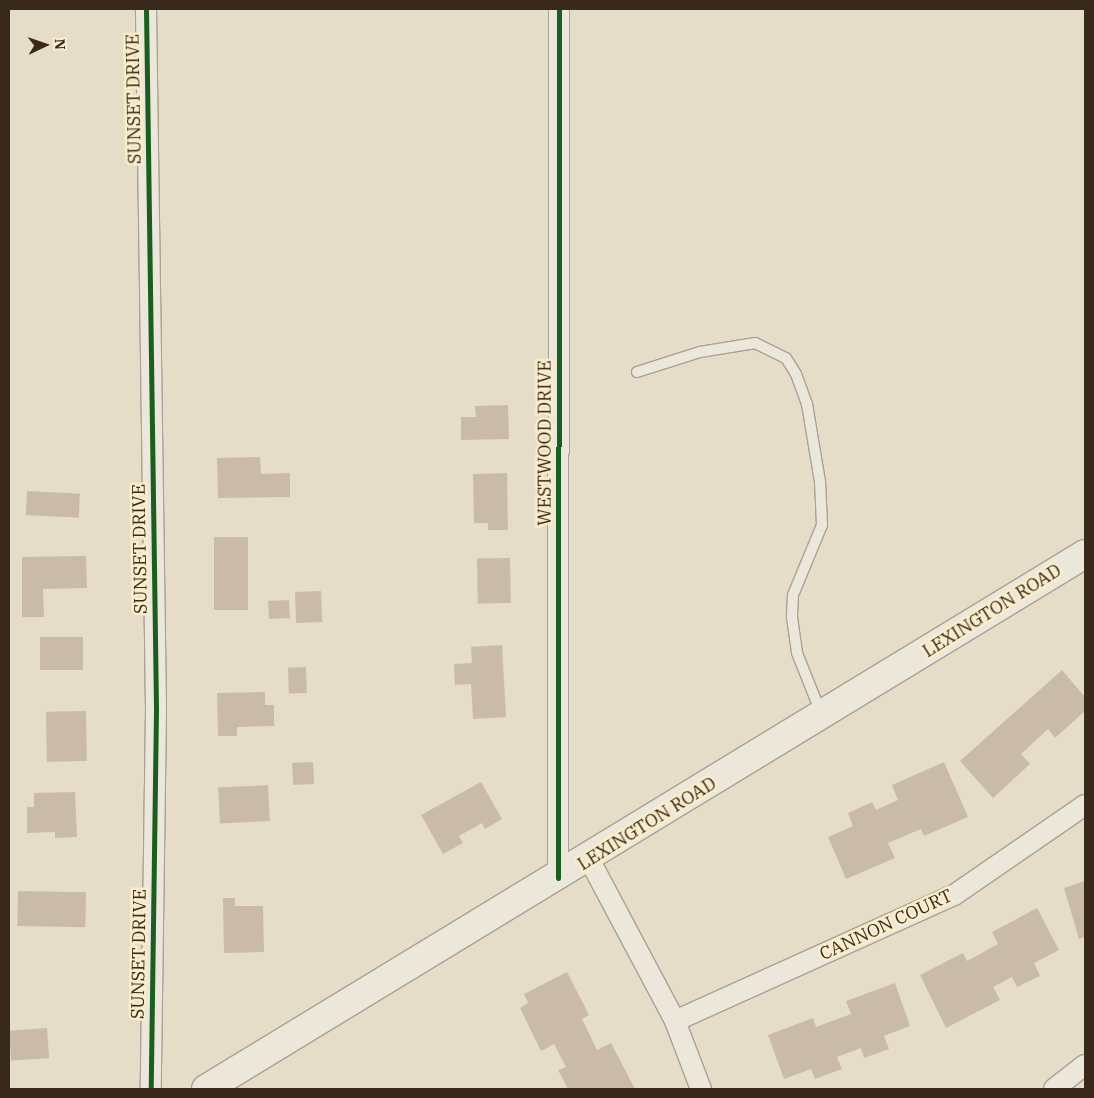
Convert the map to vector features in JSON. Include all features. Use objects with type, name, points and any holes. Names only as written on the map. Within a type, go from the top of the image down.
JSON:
[{"type":"main road","name":"LEXINGTON ROAD","points":[[206,1089],[558,878],[1085,554]]},
{"type":"street","name":"SUNSET DRIVE","points":[[146,9],[156,700],[151,1089]]},
{"type":"street","name":"WESTWOOD DRIVE","points":[[558,878],[559,9]]},
{"type":"street","name":"CANNON COURT","points":[[675,1021],[954,895],[1085,805]]},
{"type":"street","points":[[589,859],[675,1021],[701,1089]]},
{"type":"street","points":[[1054,1089],[1085,1065]]},
{"type":"lane","points":[[637,372],[700,352],[755,343],[786,358],[796,374],[807,404],[822,525],[800,573],[793,595],[792,617],[796,654],[822,716]]},
{"type":"building","points":[[508,405],[509,439],[461,440],[461,417],[476,417],[475,406]]},
{"type":"building","points":[[260,457],[261,474],[290,473],[290,497],[218,498],[217,458]]},
{"type":"building","points":[[507,473],[508,530],[488,530],[488,523],[474,523],[473,474]]},
{"type":"building","points":[[27,491],[80,494],[79,518],[26,515]]},
{"type":"building","points":[[214,537],[248,537],[248,610],[214,610]]},
{"type":"building","points":[[86,556],[87,588],[43,589],[44,617],[22,617],[22,557]]},
{"type":"building","points":[[510,558],[511,603],[478,604],[477,559]]},
{"type":"building","points":[[321,591],[322,622],[296,623],[295,592]]},
{"type":"building","points":[[289,600],[290,618],[269,619],[268,601]]},
{"type":"building","points":[[40,637],[83,637],[83,670],[40,670]]},
{"type":"building","points":[[502,645],[506,717],[473,719],[471,684],[455,685],[454,664],[472,663],[471,647]]},
{"type":"building","points":[[306,667],[307,693],[289,694],[288,668]]},
{"type":"building","points":[[1062,670],[1085,697],[1085,711],[1055,738],[1048,729],[1021,754],[1030,764],[993,798],[960,761]]},
{"type":"building","points":[[265,692],[265,705],[274,705],[274,726],[237,727],[237,736],[218,736],[217,693]]},
{"type":"building","points":[[86,711],[87,761],[47,762],[46,712]]},
{"type":"building","points":[[313,762],[314,784],[293,785],[292,763]]},
{"type":"building","points":[[944,762],[968,817],[924,836],[921,829],[888,843],[895,858],[846,879],[828,837],[853,826],[848,813],[872,802],[876,810],[898,800],[892,785]]},
{"type":"building","points":[[481,782],[502,819],[485,829],[482,823],[459,836],[463,843],[443,854],[421,815]]},
{"type":"building","points":[[268,785],[270,821],[220,824],[218,788]]},
{"type":"building","points":[[75,792],[77,837],[55,838],[55,832],[27,833],[27,807],[34,807],[34,793]]},
{"type":"building","points":[[1085,881],[1085,937],[1079,939],[1064,888]]},
{"type":"building","points":[[18,891],[86,892],[85,927],[17,926]]},
{"type":"building","points":[[223,898],[235,898],[235,906],[263,906],[264,952],[224,953]]},
{"type":"building","points":[[1037,908],[1059,950],[1034,963],[1040,976],[1017,987],[1012,977],[993,987],[1000,1000],[946,1028],[920,975],[963,953],[967,961],[998,944],[992,932]]},
{"type":"building","points":[[567,972],[589,1015],[582,1019],[597,1050],[611,1043],[635,1089],[568,1089],[558,1070],[566,1067],[554,1044],[541,1051],[520,1008],[528,1003],[524,994]]},
{"type":"building","points":[[895,983],[910,1026],[884,1036],[889,1049],[864,1058],[861,1048],[837,1057],[842,1069],[815,1079],[811,1069],[784,1079],[768,1035],[813,1018],[816,1027],[851,1014],[846,1001]]},
{"type":"building","points":[[47,1028],[49,1058],[11,1061],[9,1031]]},
{"type":"cycle path","points":[[146,9],[156,710],[151,1089]]},
{"type":"cycle path","points":[[558,878],[559,9]]}]
